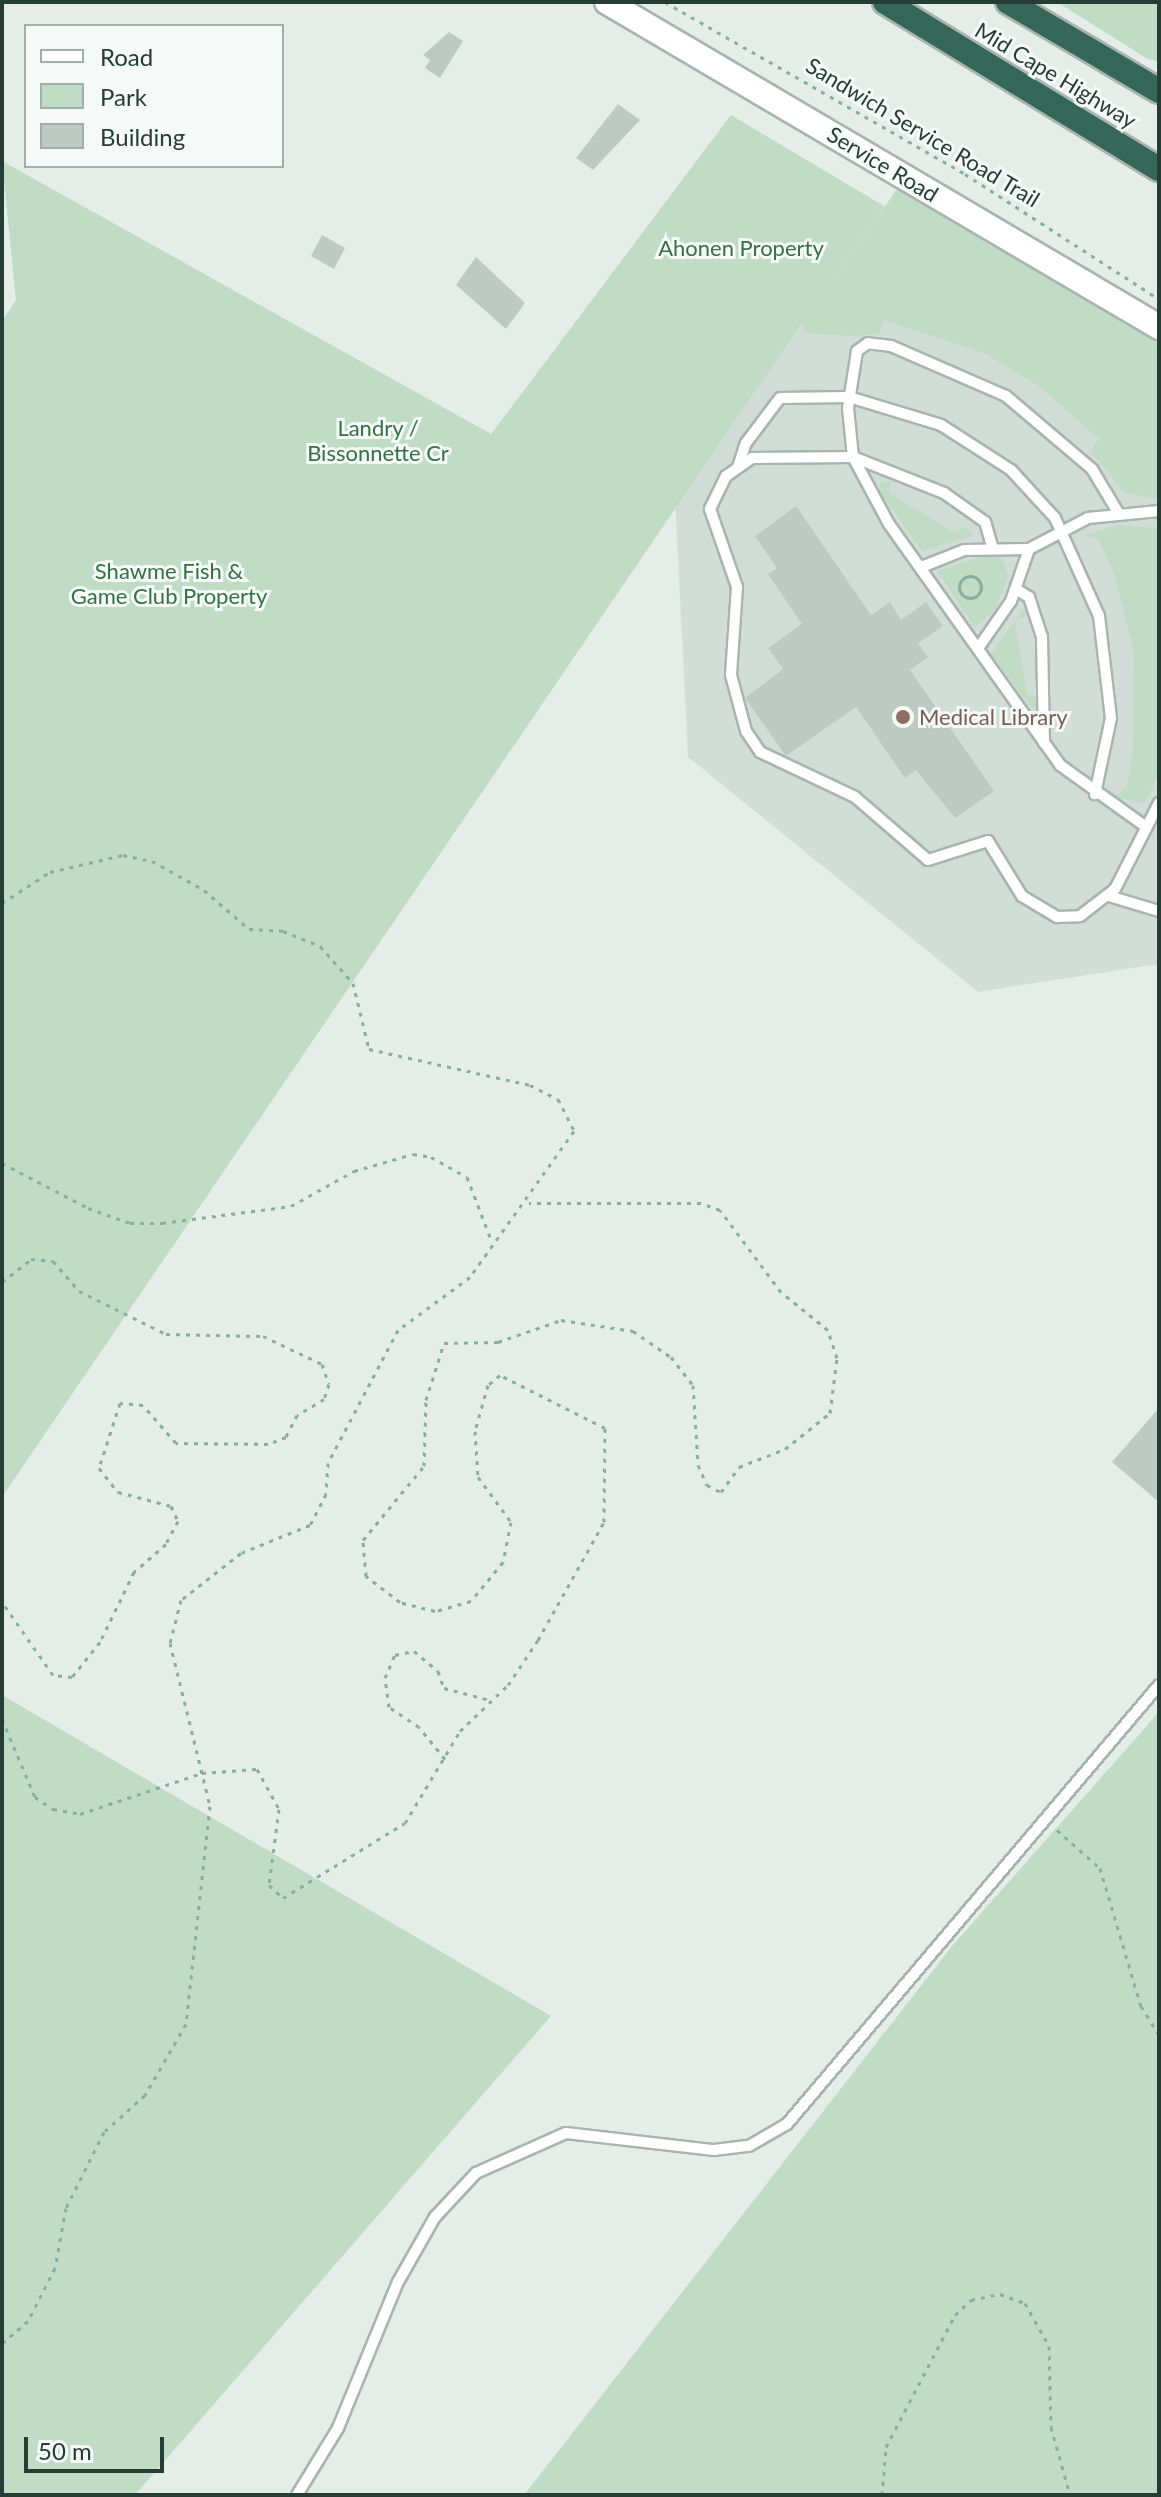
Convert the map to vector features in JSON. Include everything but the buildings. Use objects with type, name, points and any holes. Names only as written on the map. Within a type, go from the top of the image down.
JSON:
[{"type":"highway","name":"Mid Cape Highway","points":[[885,2],[1159,169]]},
{"type":"highway","name":"Mid Cape Highway","points":[[1008,2],[1159,91]]},
{"type":"street","name":"Service Road","points":[[607,2],[1159,327]]},
{"type":"lane","points":[[1119,514],[1064,441],[961,370],[868,343],[857,351],[849,397],[853,457],[889,524],[924,566],[979,647],[990,675],[1044,743],[1095,794],[1145,826]]},
{"type":"lane","points":[[738,468],[746,443],[780,398],[849,397],[903,410],[980,446],[1039,497],[1061,529],[1093,594],[1106,645],[1110,739],[1095,794]]},
{"type":"lane","points":[[992,546],[985,522],[944,493],[853,457],[752,458],[738,468],[717,487],[710,509],[737,587],[734,705],[760,752],[855,797],[928,860],[988,841],[1038,910],[1080,916],[1109,896],[1137,854],[1145,826],[1159,803]]},
{"type":"lane","points":[[924,566],[992,546],[1029,549],[1061,529],[1119,514],[1159,511]]},
{"type":"lane","points":[[979,647],[1016,589],[1029,549]]},
{"type":"lane","points":[[1016,589],[1029,597],[1042,637],[1044,743]]},
{"type":"lane","points":[[1109,896],[1159,911]]},
{"type":"lane","points":[[297,2495],[338,2428],[398,2282],[435,2217],[476,2173],[566,2133],[714,2150],[749,2146],[787,2124],[1159,1685]]},
{"type":"path","name":"Sandwich Service Road Trail","points":[[665,2],[965,174],[1159,299]]},
{"type":"path","points":[[972,576],[981,590],[970,598],[959,586],[972,576]]},
{"type":"path","points":[[2,903],[50,872],[139,856],[204,890],[249,929],[283,931],[320,946],[353,983],[369,1049],[503,1075],[558,1099],[574,1131],[529,1203],[492,1242],[470,1277],[398,1330],[328,1463],[323,1503],[310,1525],[241,1553],[181,1600],[170,1643],[210,1806],[186,2024],[145,2095],[104,2132],[66,2208],[55,2268],[28,2321],[2,2344]]},
{"type":"path","points":[[2,1163],[88,1208],[130,1223],[162,1223],[291,1206],[354,1171],[413,1154],[431,1157],[467,1177],[492,1242]]},
{"type":"path","points":[[2,1719],[35,1797],[53,1809],[80,1814],[202,1773],[244,1766],[272,1786],[280,1836],[269,1885],[283,1898],[405,1823],[445,1759],[490,1700],[508,1685],[594,1546],[608,1504],[609,1440],[605,1428],[553,1407],[519,1381],[493,1378],[475,1431],[478,1477],[511,1522],[503,1562],[471,1601],[421,1611],[400,1602],[366,1576],[359,1553],[421,1475],[426,1400],[444,1343],[498,1342],[561,1320],[633,1331],[671,1357],[693,1385],[698,1465],[707,1485],[721,1492],[751,1459],[802,1438],[838,1396],[828,1330],[781,1292],[720,1210],[701,1203],[529,1203]]},
{"type":"path","points":[[2,1282],[31,1259],[53,1261],[79,1291],[154,1328],[263,1336],[322,1364],[329,1384],[324,1399],[297,1415],[286,1437],[268,1444],[176,1443],[143,1405],[120,1403],[99,1468],[118,1492],[171,1506],[178,1521],[166,1544],[134,1572],[100,1642],[72,1677],[53,1675],[2,1602]]},
{"type":"path","points":[[445,1759],[419,1727],[389,1707],[385,1678],[395,1655],[414,1651],[438,1671],[444,1688],[490,1700]]},
{"type":"path","points":[[1044,1819],[1100,1868],[1141,2006],[1159,2035]]},
{"type":"path","points":[[882,2495],[886,2447],[955,2315],[971,2300],[1000,2294],[1038,2316],[1049,2346],[1051,2427],[1070,2495]]},
{"type":"shaded area","points":[[884,206],[1159,367],[1159,964],[978,992],[688,757],[674,479]]},
{"type":"green space","points":[[1057,2],[1159,2],[1159,62],[1146,58]]},
{"type":"green space","points":[[731,115],[884,206],[803,323],[900,185],[1159,337],[1159,499],[1125,493],[1090,451],[1099,439],[1039,386],[984,353],[883,320],[879,334],[854,336],[806,333],[801,324],[2,1497],[2,321],[16,300],[2,161],[491,434]]},
{"type":"green space","points":[[891,481],[889,493],[955,533],[966,526],[973,536],[922,551],[879,491],[881,482]]},
{"type":"green space","points":[[1118,525],[1159,528],[1159,774],[1145,803],[1112,797],[1127,788],[1133,748],[1134,652],[1114,573],[1098,538],[1083,536]]},
{"type":"green space","points":[[989,554],[1002,559],[1009,576],[995,609],[975,628],[937,571]]},
{"type":"green space","points":[[1025,607],[1027,615],[1015,621],[1027,694],[1040,698],[1033,710],[991,654]]},
{"type":"green space","points":[[2,1695],[551,2016],[135,2495],[2,2495]]},
{"type":"green space","points":[[1159,1712],[1159,2495],[524,2495],[952,1946]]},
{"type":"place","name":"Medical Library","points":[[903,717]]},
{"type":"park label","name":"Ahonen Property","points":[[741,248]]},
{"type":"park label","name":"Landry / Bissonnette Cr","points":[[378,440]]},
{"type":"park label","name":"Shawme Fish & Game Club Property","points":[[169,582]]}]
